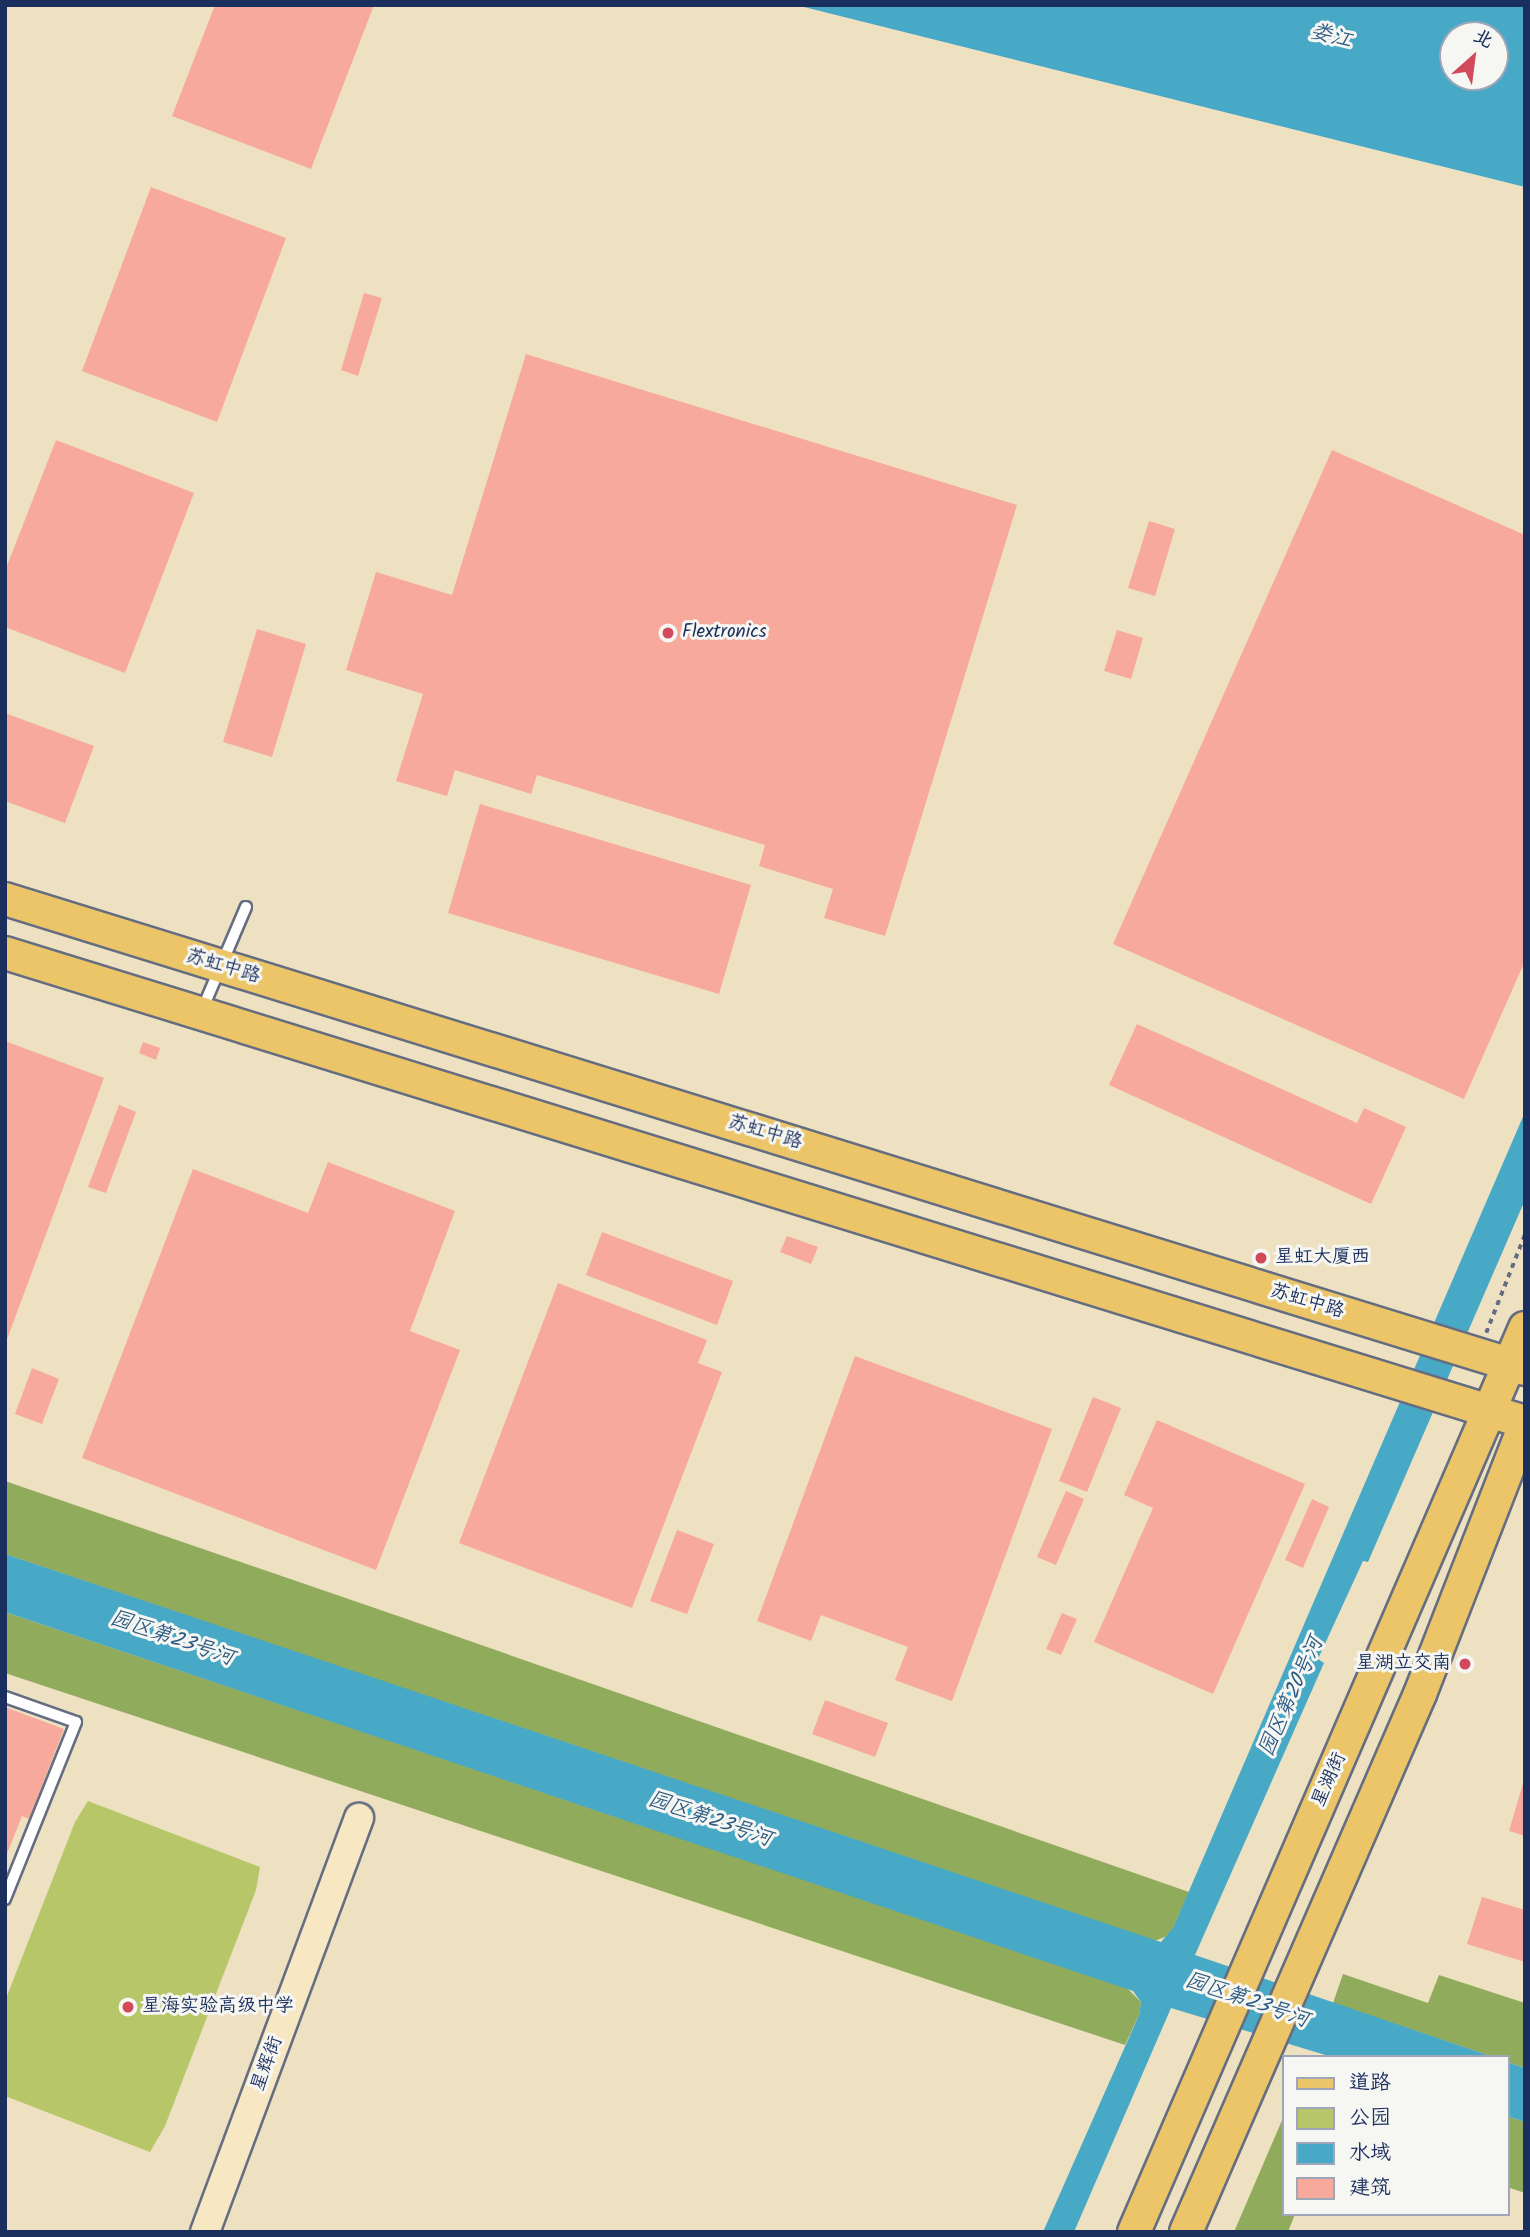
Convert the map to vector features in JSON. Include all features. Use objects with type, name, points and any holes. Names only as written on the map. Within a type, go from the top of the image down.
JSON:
[{"type":"main road","name":"苏虹中路","points":[[5,899],[1517,1367]]},
{"type":"main road","points":[[5,953],[1491,1411],[1525,1424],[1420,1694],[1186,2232]]},
{"type":"main road","name":"星湖街","points":[[1133,2232],[1491,1411],[1517,1367],[1525,1328]]},
{"type":"street","name":"星辉街","points":[[205,2232],[359,1818]]},
{"type":"lane","points":[[201,1013],[246,907]]},
{"type":"lane","points":[[5,1697],[76,1722],[5,1899]]},
{"type":"path","points":[[1472,1352],[1525,1234]]},
{"type":"green space","points":[[5,1481],[1189,1892],[1170,1935],[1152,1942],[5,1554]]},
{"type":"green space","points":[[5,1612],[1126,1987],[1141,2002],[1139,2015],[1125,2045],[5,1673]]},
{"type":"green space","points":[[88,1801],[260,1867],[256,1890],[165,2126],[150,2152],[5,2096],[5,2001],[75,1822]]},
{"type":"green space","points":[[1343,1974],[1428,2003],[1439,1975],[1525,2003],[1525,2068],[1509,2063],[1509,2055],[1487,2055],[1333,2003]]},
{"type":"green space","points":[[1509,2117],[1525,2122],[1525,2193],[1509,2188]]},
{"type":"green space","points":[[1282,2120],[1282,2216],[1294,2216],[1288,2232],[1234,2232]]},
{"type":"water","name":"娄江","points":[[796,5],[1525,5],[1525,187]]},
{"type":"water","points":[[1525,1112],[1525,1200],[1368,1562],[1363,1561],[1318,1659],[1324,1663],[1195,1955],[1487,2055],[1325,2055],[1171,2008],[1074,2232],[1043,2232],[1139,2015],[1141,2002],[1133,1991],[5,1612],[5,1554],[1161,1942],[1173,1928]]},
{"type":"water","points":[[1509,2063],[1525,2068],[1525,2122],[1509,2117]]},
{"type":"building","points":[[215,5],[374,5],[311,169],[172,116]]},
{"type":"building","points":[[151,187],[286,238],[217,422],[82,371]]},
{"type":"building","points":[[364,293],[382,298],[358,376],[341,370]]},
{"type":"building","name":"Flextronics","points":[[526,354],[1017,505],[885,936],[824,918],[833,889],[759,866],[765,845],[537,775],[531,794],[455,770],[447,796],[396,781],[423,694],[346,670],[376,572],[452,595]]},
{"type":"building","points":[[56,440],[194,493],[125,673],[5,627],[5,571]]},
{"type":"building","points":[[1332,450],[1525,535],[1525,961],[1464,1099],[1113,944]]},
{"type":"building","points":[[1149,521],[1175,529],[1155,596],[1128,588]]},
{"type":"building","points":[[257,629],[306,644],[272,757],[223,742]]},
{"type":"building","points":[[1117,630],[1143,638],[1131,679],[1104,671]]},
{"type":"building","points":[[5,713],[94,746],[65,823],[5,801]]},
{"type":"building","points":[[480,804],[751,885],[719,994],[448,913]]},
{"type":"building","points":[[1137,1024],[1357,1123],[1364,1108],[1406,1127],[1371,1204],[1109,1085]]},
{"type":"building","points":[[5,1041],[104,1078],[6,1342],[5,1342]]},
{"type":"building","points":[[143,1042],[160,1048],[156,1060],[139,1053]]},
{"type":"building","points":[[119,1105],[136,1112],[106,1193],[88,1187]]},
{"type":"building","points":[[328,1162],[455,1211],[410,1331],[460,1350],[376,1570],[82,1458],[193,1169],[308,1213]]},
{"type":"building","points":[[602,1232],[733,1281],[717,1325],[586,1275]]},
{"type":"building","points":[[787,1236],[818,1247],[811,1264],[780,1252]]},
{"type":"building","points":[[558,1283],[707,1340],[698,1363],[722,1372],[632,1608],[459,1543]]},
{"type":"building","points":[[855,1356],[1052,1429],[952,1701],[895,1680],[908,1647],[821,1615],[811,1641],[757,1621]]},
{"type":"building","points":[[32,1368],[59,1379],[42,1424],[15,1414]]},
{"type":"building","points":[[1093,1397],[1121,1408],[1087,1492],[1059,1481]]},
{"type":"building","points":[[1157,1420],[1305,1484],[1213,1694],[1094,1642],[1153,1508],[1124,1495]]},
{"type":"building","points":[[1066,1491],[1084,1499],[1056,1565],[1037,1557]]},
{"type":"building","points":[[1312,1499],[1329,1507],[1303,1568],[1285,1560]]},
{"type":"building","points":[[677,1530],[714,1544],[687,1614],[650,1601]]},
{"type":"building","points":[[1062,1613],[1077,1619],[1061,1655],[1046,1649]]},
{"type":"building","points":[[825,1700],[888,1723],[875,1757],[812,1734]]},
{"type":"building","points":[[5,1707],[64,1729],[29,1819],[22,1816],[5,1859]]},
{"type":"building","points":[[1525,1781],[1525,1836],[1509,1831]]},
{"type":"building","points":[[1482,1897],[1525,1910],[1525,1962],[1467,1944]]},
{"type":"place","name":"Flextronics","points":[[668,633]]},
{"type":"place","name":"星虹大厦西","points":[[1261,1258]]},
{"type":"place","name":"星湖立交南","points":[[1465,1664]]},
{"type":"place","name":"星海实验高级中学","points":[[128,2007]]},
{"type":"water label","name":"园区第23号河","points":[[172,1639]]},
{"type":"water label","name":"园区第20号河","points":[[1292,1697]]},
{"type":"water label","name":"园区第23号河","points":[[710,1820]]},
{"type":"water label","name":"园区第23号河","points":[[1247,2001]]}]
